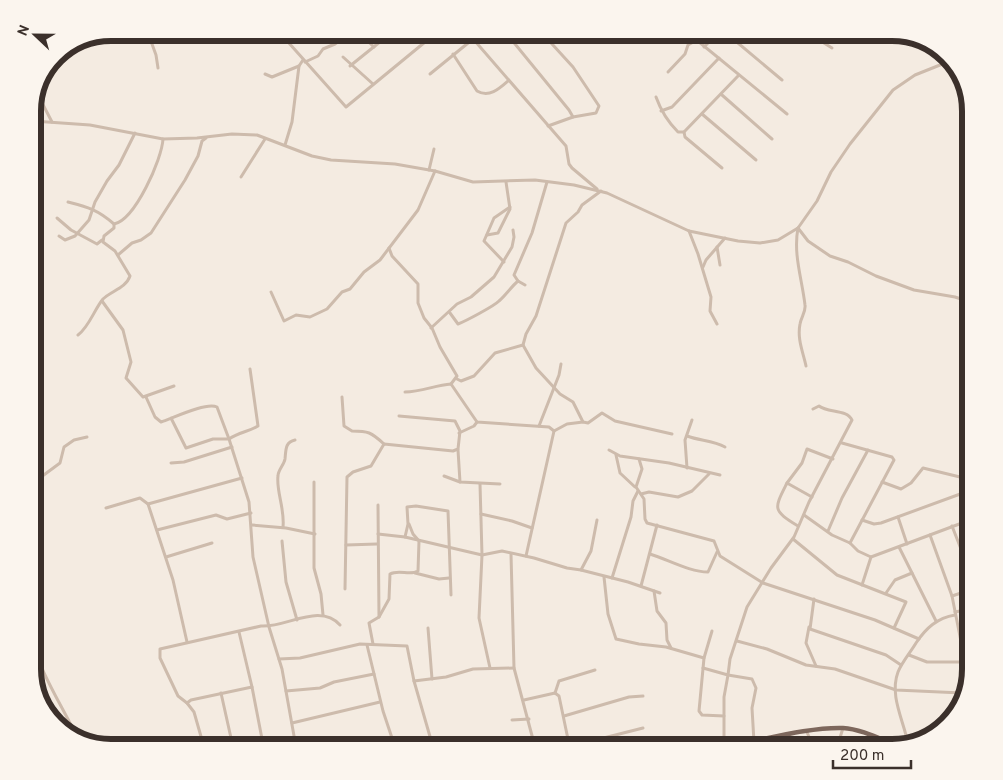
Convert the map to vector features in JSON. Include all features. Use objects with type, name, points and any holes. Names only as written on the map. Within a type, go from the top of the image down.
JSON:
[{"type":"main road","points":[[770,739],[843,728],[880,739]]},
{"type":"street","points":[[151,41],[158,68]]},
{"type":"street","points":[[287,41],[346,107],[425,41]]},
{"type":"street","points":[[265,74],[272,77],[299,66],[304,61],[318,56],[323,49],[338,41]]},
{"type":"street","points":[[368,41],[374,47]]},
{"type":"street","points":[[350,66],[381,41]]},
{"type":"street","points":[[430,74],[470,41]]},
{"type":"street","points":[[475,41],[566,146],[569,164],[572,168],[597,189]]},
{"type":"street","points":[[513,41],[573,117]]},
{"type":"street","points":[[548,126],[573,117],[596,113],[599,110],[598,102],[572,66],[550,41]]},
{"type":"street","points":[[668,72],[686,54],[688,46],[696,41]]},
{"type":"street","points":[[699,41],[738,76],[787,114]]},
{"type":"street","points":[[704,47],[710,41]]},
{"type":"street","points":[[736,41],[782,80]]},
{"type":"street","points":[[822,41],[832,48]]},
{"type":"street","points":[[453,54],[480,93],[491,93],[508,81]]},
{"type":"street","points":[[343,57],[350,66],[372,84]]},
{"type":"street","points":[[661,111],[672,107],[719,58]]},
{"type":"street","points":[[806,366],[802,356],[800,336],[800,322],[806,309],[797,266],[795,240],[798,228],[817,201],[831,172],[845,150],[887,96],[915,75],[943,64]]},
{"type":"street","points":[[286,145],[292,122],[299,66]]},
{"type":"street","points":[[656,97],[661,111],[678,132],[684,132],[722,95],[738,76]]},
{"type":"street","points":[[722,95],[772,139]]},
{"type":"street","points":[[42,102],[52,122]]},
{"type":"street","points":[[702,114],[756,160]]},
{"type":"street","points":[[41,121],[90,125],[163,138],[238,134],[258,135],[312,156],[331,160],[395,164],[435,171],[473,182],[535,180],[597,189],[689,231],[749,242],[778,240],[798,228]]},
{"type":"street","points":[[684,132],[685,137],[722,168]]},
{"type":"street","points":[[58,236],[66,240],[77,234],[89,220],[93,208],[135,133]]},
{"type":"street","points":[[118,255],[132,243],[141,240],[151,233],[185,180],[198,156],[202,141],[206,137]]},
{"type":"street","points":[[114,224],[120,222],[133,208],[147,186],[156,170],[163,138]]},
{"type":"street","points":[[242,177],[265,139]]},
{"type":"street","points":[[429,170],[434,149]]},
{"type":"street","points":[[271,292],[284,321],[296,315],[310,317],[327,309],[342,292],[350,289],[389,248],[418,210],[435,171]]},
{"type":"street","points":[[487,235],[498,233],[510,207],[506,182]]},
{"type":"street","points":[[525,285],[518,281],[514,275],[530,238],[547,182]]},
{"type":"street","points":[[522,345],[536,316],[566,223],[578,212],[582,205],[602,191]]},
{"type":"street","points":[[68,202],[78,206],[93,208],[114,224]]},
{"type":"street","points":[[504,262],[485,245],[484,241],[494,218],[510,207]]},
{"type":"street","points":[[57,218],[77,234],[96,244],[114,228],[114,224]]},
{"type":"street","points":[[798,228],[808,241],[830,256],[914,290],[962,300]]},
{"type":"street","points":[[431,328],[450,313],[457,304],[487,284],[504,262],[512,247],[513,230]]},
{"type":"street","points":[[689,231],[711,297],[710,310],[717,324]]},
{"type":"street","points":[[702,268],[706,260],[724,238]]},
{"type":"street","points":[[78,335],[85,328],[102,301],[130,278],[118,255],[102,240]]},
{"type":"street","points":[[717,247],[720,265]]},
{"type":"street","points":[[389,248],[392,256],[418,284],[418,303],[424,318],[440,348],[456,372],[457,379]]},
{"type":"street","points":[[450,313],[458,324],[470,319],[484,309],[498,303],[518,281]]},
{"type":"street","points":[[102,301],[123,330],[131,362],[126,378],[138,395],[146,397],[174,386]]},
{"type":"street","points":[[457,379],[461,381],[470,378],[495,353],[522,345]]},
{"type":"street","points":[[522,345],[536,368],[554,387],[573,402],[583,422]]},
{"type":"street","points":[[539,426],[561,364]]},
{"type":"street","points":[[230,439],[241,431],[252,430],[258,426],[250,369]]},
{"type":"street","points":[[405,392],[418,392],[436,385],[452,384],[457,379]]},
{"type":"street","points":[[452,384],[477,422]]},
{"type":"street","points":[[146,397],[158,422],[213,405],[220,411],[242,478],[251,513],[251,545],[269,627],[279,659],[294,739]]},
{"type":"street","points":[[342,397],[344,426],[352,431],[363,430],[370,432],[384,444],[400,447],[415,445],[454,451],[458,449]]},
{"type":"street","points":[[724,739],[724,716],[729,663],[747,607],[793,539],[812,497],[852,422],[851,417],[827,411],[819,406],[813,409]]},
{"type":"street","points":[[554,431],[568,424],[588,423],[602,413],[615,421],[672,434]]},
{"type":"street","points":[[399,416],[455,421],[458,424],[460,482]]},
{"type":"street","points":[[171,418],[186,448],[213,439],[226,437],[230,439]]},
{"type":"street","points":[[687,468],[687,436],[692,420]]},
{"type":"street","points":[[477,422],[549,427],[554,431]]},
{"type":"street","points":[[459,433],[474,426],[477,422]]},
{"type":"street","points":[[526,556],[554,431]]},
{"type":"street","points":[[687,436],[696,440],[713,441],[725,447]]},
{"type":"street","points":[[41,477],[60,463],[64,447],[74,440],[87,437]]},
{"type":"street","points":[[283,527],[278,474],[285,460],[285,451],[288,443],[295,440]]},
{"type":"street","points":[[842,443],[893,458],[850,543]]},
{"type":"street","points":[[345,589],[347,477],[353,472],[371,466],[384,444]]},
{"type":"street","points":[[171,463],[184,462],[232,447]]},
{"type":"street","points":[[609,450],[616,455],[720,475]]},
{"type":"street","points":[[798,526],[780,516],[777,510],[777,503],[787,483],[802,463],[807,450],[833,459]]},
{"type":"street","points":[[828,531],[838,507],[868,450]]},
{"type":"street","points":[[616,455],[620,472],[636,487],[644,499],[647,523],[714,541],[717,552],[708,572],[693,571],[682,564],[650,554]]},
{"type":"street","points":[[636,487],[642,469],[638,459]]},
{"type":"street","points":[[882,482],[902,489],[911,484],[923,468],[961,478],[962,482]]},
{"type":"street","points":[[640,492],[678,497],[692,491],[709,474]]},
{"type":"street","points":[[444,476],[460,482],[500,484]]},
{"type":"street","points":[[148,504],[242,478]]},
{"type":"street","points":[[314,482],[314,568],[321,594],[323,615]]},
{"type":"street","points":[[787,483],[812,497]]},
{"type":"street","points":[[480,484],[482,554],[479,618],[490,668]]},
{"type":"street","points":[[612,578],[633,501],[640,492]]},
{"type":"street","points":[[862,520],[874,524],[947,498],[962,495]]},
{"type":"street","points":[[106,508],[140,498],[148,504],[166,557],[187,642]]},
{"type":"street","points":[[378,505],[379,617]]},
{"type":"street","points":[[414,573],[418,571],[419,541],[408,524],[406,510],[410,506],[448,511],[451,595]]},
{"type":"street","points":[[157,530],[216,515],[227,518],[251,513]]},
{"type":"street","points":[[481,514],[532,528]]},
{"type":"street","points":[[804,515],[850,543],[858,551],[871,557],[962,522]]},
{"type":"street","points":[[898,517],[907,544]]},
{"type":"street","points":[[581,570],[590,551],[596,520]]},
{"type":"street","points":[[405,536],[408,524]]},
{"type":"street","points":[[252,525],[283,527],[315,534]]},
{"type":"street","points":[[641,586],[657,526]]},
{"type":"street","points":[[952,526],[962,550]]},
{"type":"street","points":[[378,534],[405,536],[419,541],[482,554],[502,551],[526,556],[641,586],[660,593]]},
{"type":"street","points":[[930,535],[952,596],[962,648]]},
{"type":"street","points":[[793,539],[837,575],[906,602],[894,628]]},
{"type":"street","points":[[282,541],[286,582],[297,620]]},
{"type":"street","points":[[166,557],[212,543]]},
{"type":"street","points":[[346,545],[377,544]]},
{"type":"street","points":[[899,547],[936,621]]},
{"type":"street","points":[[717,552],[763,583],[814,599],[920,639]]},
{"type":"street","points":[[511,554],[514,668],[529,719],[529,729],[532,739]]},
{"type":"street","points":[[862,585],[871,557]]},
{"type":"street","points":[[373,644],[369,623],[379,617],[389,598],[390,574],[397,572],[414,573],[438,579],[450,578]]},
{"type":"street","points":[[886,593],[895,580],[912,573]]},
{"type":"street","points":[[604,577],[608,614],[616,639],[622,642],[666,647],[704,658]]},
{"type":"street","points":[[654,591],[657,611],[666,623],[668,644],[675,651]]},
{"type":"street","points":[[952,596],[962,593]]},
{"type":"street","points":[[814,599],[806,643],[817,666]]},
{"type":"street","points":[[906,737],[898,708],[896,690],[896,678],[901,665],[936,621],[962,612]]},
{"type":"street","points":[[202,739],[194,712],[178,696],[159,652],[160,649],[261,626],[269,627],[313,615],[333,618],[340,625]]},
{"type":"street","points":[[809,626],[810,629],[886,655],[901,665]]},
{"type":"street","points":[[428,628],[432,678]]},
{"type":"street","points":[[712,630],[704,658],[699,689],[700,714],[724,716]]},
{"type":"street","points":[[240,632],[262,739]]},
{"type":"street","points":[[737,641],[767,649],[806,665],[835,669],[896,690],[957,693]]},
{"type":"street","points":[[279,659],[300,658],[360,644],[407,646],[414,681],[430,739]]},
{"type":"street","points":[[367,645],[380,702],[392,739]]},
{"type":"street","points":[[909,654],[927,662],[962,662]]},
{"type":"street","points":[[41,667],[72,726]]},
{"type":"street","points":[[414,681],[473,669],[514,668]]},
{"type":"street","points":[[703,668],[752,679],[755,683],[756,688],[752,708],[754,739]]},
{"type":"street","points":[[555,693],[559,681],[595,670]]},
{"type":"street","points":[[286,691],[320,688],[334,682],[374,674]]},
{"type":"street","points":[[187,703],[191,700],[252,687]]},
{"type":"street","points":[[221,693],[231,739]]},
{"type":"street","points":[[524,700],[555,693]]},
{"type":"street","points":[[555,693],[559,696],[568,739]]},
{"type":"street","points":[[564,716],[629,697],[643,696]]},
{"type":"street","points":[[292,723],[380,702]]},
{"type":"street","points":[[512,720],[529,719]]},
{"type":"street","points":[[600,739],[643,728]]},
{"type":"street","points":[[840,739],[843,728]]},
{"type":"street","points":[[807,732],[810,739]]}]
